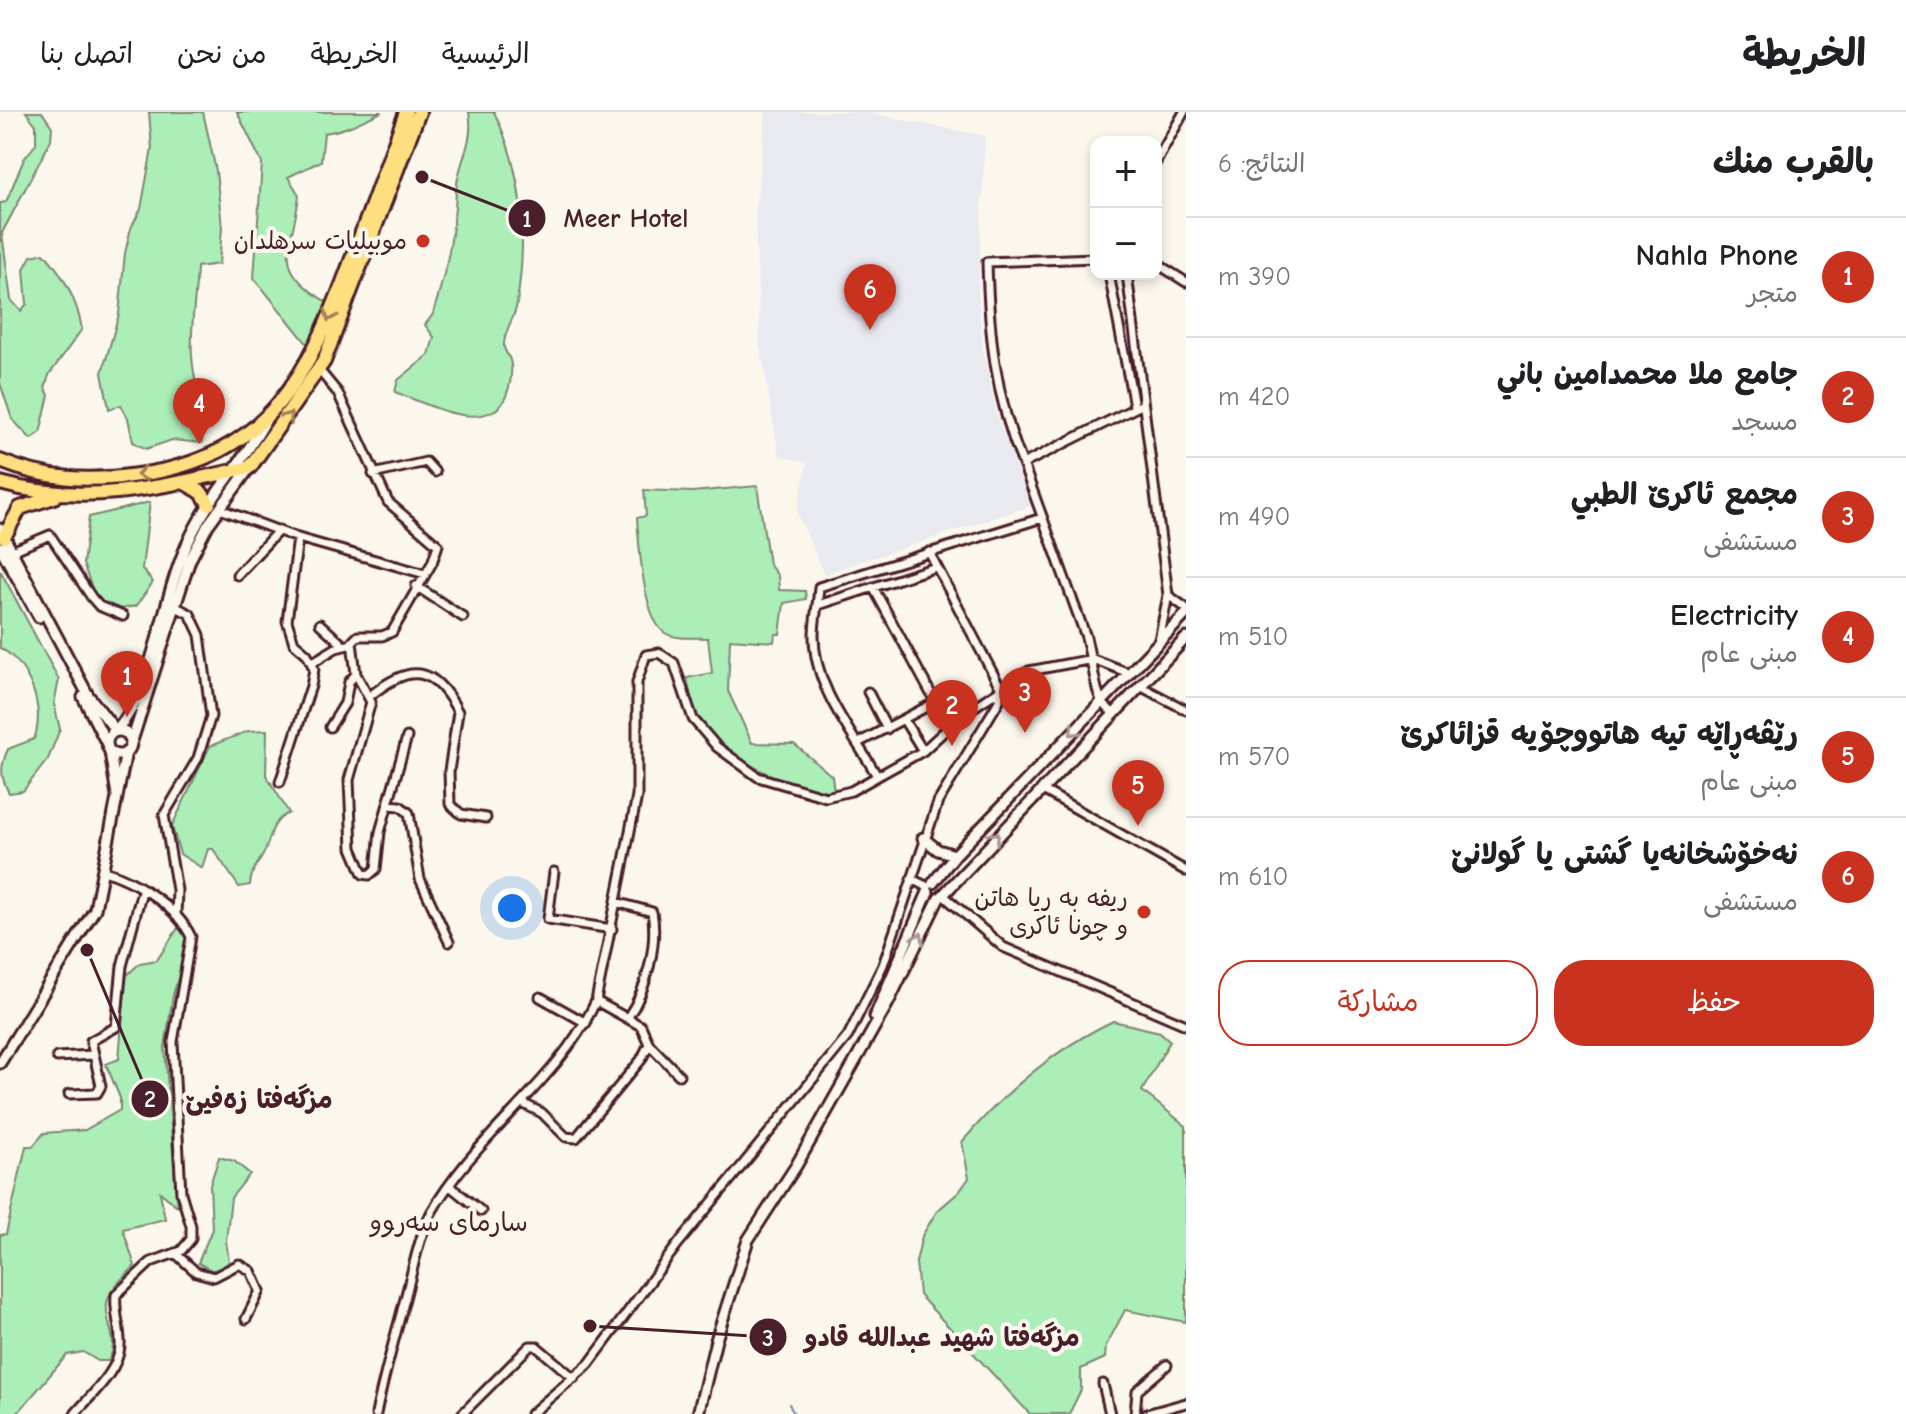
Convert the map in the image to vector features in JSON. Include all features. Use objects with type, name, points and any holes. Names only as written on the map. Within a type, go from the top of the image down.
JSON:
[{"type":"highway","points":[[2,463],[65,479],[101,480],[159,471],[222,451],[266,420],[289,393],[316,347],[406,112]]},
{"type":"highway","points":[[1,537],[27,503],[183,482],[241,467],[319,370],[352,294],[419,112]]},
{"type":"highway","points":[[222,451],[241,467]]},
{"type":"highway","points":[[183,482],[201,492],[214,506]]},
{"type":"highway","points":[[1,485],[70,496]]},
{"type":"street","points":[[1162,144],[1184,112]]},
{"type":"street","points":[[1090,258],[987,262],[990,351],[1008,429],[1093,659],[1102,703],[1113,713]]},
{"type":"street","points":[[1162,267],[1186,282]]},
{"type":"street","points":[[1110,280],[1139,405]]},
{"type":"street","points":[[1128,280],[1139,405],[1168,595],[1159,640]]},
{"type":"street","points":[[313,662],[358,636],[382,636],[392,632],[436,554],[436,541],[393,508],[373,474],[338,393],[319,370]]},
{"type":"street","points":[[1023,464],[1139,405]]},
{"type":"street","points":[[0,1063],[95,909],[129,748],[174,606],[214,506],[241,467],[266,420]]},
{"type":"street","points":[[373,474],[426,462],[435,472]]},
{"type":"street","points":[[117,795],[108,737],[133,709],[177,566],[241,467]]},
{"type":"street","points":[[214,506],[298,538],[425,574]]},
{"type":"street","points":[[877,776],[832,701],[818,666],[814,637],[819,587],[1042,518]]},
{"type":"street","points":[[237,575],[279,530]]},
{"type":"street","points":[[12,551],[42,535],[50,535],[56,539],[99,606],[123,616]]},
{"type":"street","points":[[1,537],[12,551],[88,695],[116,731],[127,734],[129,748]]},
{"type":"street","points":[[1,537],[108,748],[120,755],[129,748]]},
{"type":"street","points":[[280,782],[311,686],[313,662],[294,643],[287,621],[298,538]]},
{"type":"street","points":[[531,1414],[574,1378],[848,1036],[883,965],[923,838],[938,802],[998,706],[1000,687],[929,552]]},
{"type":"street","points":[[818,605],[936,567]]},
{"type":"street","points":[[416,586],[463,617]]},
{"type":"street","points":[[873,587],[949,727]]},
{"type":"street","points":[[1168,595],[1186,608]]},
{"type":"street","points":[[174,606],[190,614],[200,635],[211,716],[198,758],[164,815],[177,890],[176,916]]},
{"type":"street","points":[[872,1027],[884,989],[930,887],[955,855],[1186,614]]},
{"type":"street","points":[[320,624],[347,645],[356,674],[370,696]]},
{"type":"street","points":[[698,1414],[719,1328],[748,1240],[796,1166],[888,1003],[941,897],[1186,638]]},
{"type":"street","points":[[376,1414],[420,1242],[432,1212],[586,1023],[596,1001],[637,796],[638,674],[642,660],[651,652],[666,656],[674,663],[693,719],[702,732],[758,777],[826,797],[840,795],[923,751],[1000,687],[1029,671],[1093,659],[1129,673]]},
{"type":"street","points":[[330,727],[345,703],[349,682],[356,674]]},
{"type":"street","points":[[407,737],[388,805],[376,869],[369,875],[363,874],[352,848],[349,780],[370,696],[390,680],[406,674],[432,676],[438,682],[458,712],[449,771],[450,804],[461,814],[486,818]]},
{"type":"street","points":[[1140,686],[1186,710]]},
{"type":"street","points":[[868,692],[887,729]]},
{"type":"street","points":[[858,743],[934,703]]},
{"type":"street","points":[[904,720],[923,751]]},
{"type":"street","points":[[1041,789],[1186,871]]},
{"type":"street","points":[[388,805],[400,806],[409,813],[420,879],[449,942]]},
{"type":"street","points":[[923,838],[938,850],[955,855]]},
{"type":"street","points":[[75,1414],[115,1363],[120,1345],[114,1313],[116,1295],[151,1262],[181,1251],[191,1239],[191,1226],[181,1193],[173,1042],[191,937],[176,916],[119,875],[104,871]]},
{"type":"street","points":[[554,872],[548,919],[612,929]]},
{"type":"street","points":[[911,879],[930,887],[1003,947],[1186,1025]]},
{"type":"street","points":[[930,887],[943,885],[941,897]]},
{"type":"street","points":[[69,1094],[99,1091],[101,1081],[91,1045],[94,1038],[116,1027],[122,966],[142,891]]},
{"type":"street","points":[[616,902],[652,912],[656,926],[640,992],[628,1017]]},
{"type":"street","points":[[540,997],[586,1023]]},
{"type":"street","points":[[596,1001],[641,1026],[649,1044],[679,1075]]},
{"type":"street","points":[[522,1103],[542,1113],[566,1137],[576,1138],[641,1060],[649,1044]]},
{"type":"street","points":[[57,1057],[93,1055]]},
{"type":"street","points":[[451,1187],[481,1211]]},
{"type":"street","points":[[175,1253],[196,1272],[214,1277],[239,1264],[251,1271],[260,1291],[246,1319]]},
{"type":"street","points":[[462,1414],[530,1346],[536,1346],[574,1378]]},
{"type":"street","points":[[1135,1414],[1137,1391],[1167,1365]]},
{"type":"street","points":[[1103,1384],[1110,1414]]},
{"type":"street","points":[[1146,1414],[1186,1403]]},
{"type":"shaded area","points":[[766,112],[864,112],[985,136],[978,294],[983,351],[997,417],[1031,506],[824,574],[797,512],[807,463],[779,455],[760,345],[755,214]]},
{"type":"green space","points":[[26,112],[42,112],[52,127],[51,140],[2,233],[11,300],[21,311],[27,304],[24,269],[31,256],[44,253],[68,288],[82,329],[49,375],[45,388],[49,395],[40,433],[31,439],[12,419],[0,383],[0,203],[6,202],[24,159],[36,144],[36,125]]},
{"type":"green space","points":[[149,112],[203,112],[216,171],[222,227],[219,264],[197,267],[192,345],[202,443],[172,440],[146,449],[133,442],[128,418],[121,405],[109,409],[102,373],[119,314],[125,253],[131,228],[141,209],[152,149]]},
{"type":"green space","points":[[237,112],[382,112],[324,133],[321,161],[288,177],[299,195],[290,244],[291,267],[309,290],[328,303],[308,345],[254,278],[262,163]]},
{"type":"green space","points":[[469,112],[494,112],[512,158],[522,229],[517,303],[504,344],[511,366],[509,388],[495,410],[472,416],[445,411],[395,392],[398,380],[429,355],[434,337],[425,325],[433,314],[449,253],[457,180],[470,134]]},
{"type":"green space","points":[[757,486],[769,564],[778,576],[779,590],[805,591],[806,599],[784,603],[780,634],[775,634],[774,642],[730,639],[728,691],[752,743],[794,744],[832,776],[834,792],[798,785],[759,770],[724,748],[709,734],[698,720],[692,705],[687,678],[712,673],[708,638],[665,633],[652,613],[647,597],[637,518],[646,516],[644,490],[692,492]]},
{"type":"green space","points":[[150,502],[142,569],[153,582],[136,606],[119,609],[97,601],[83,564],[89,517]]},
{"type":"green space","points":[[0,570],[59,680],[54,704],[60,729],[48,759],[23,791],[9,793],[2,771],[5,755],[8,749],[34,739],[38,714],[27,675],[0,648]]},
{"type":"green space","points":[[267,730],[266,775],[289,813],[274,826],[250,885],[239,887],[213,849],[208,849],[202,868],[180,854],[172,826],[210,746],[248,731]]},
{"type":"green space","points":[[178,928],[184,933],[188,945],[173,995],[165,1048],[177,1206],[160,1192],[165,1219],[123,1229],[135,1266],[114,1287],[108,1298],[113,1346],[108,1361],[98,1361],[83,1352],[67,1355],[17,1414],[0,1414],[0,1235],[6,1234],[26,1146],[33,1146],[44,1133],[85,1130],[120,1110],[120,1098],[106,1064],[119,1059],[126,976],[140,963],[157,960]]},
{"type":"green space","points":[[1113,1021],[1160,1032],[1170,1041],[1142,1091],[1186,1126],[1186,1322],[1125,1310],[1106,1346],[1105,1358],[1081,1369],[1081,1390],[1069,1414],[1030,1414],[919,1295],[916,1262],[922,1236],[937,1211],[959,1192],[969,1178],[962,1142],[1031,1073],[1070,1045]]},
{"type":"green space","points":[[219,1157],[234,1161],[250,1174],[231,1198],[226,1241],[229,1261],[224,1269],[211,1270],[198,1263],[212,1229],[210,1185]]},
{"type":"waterway","points":[[789,1404],[794,1414]]},
{"type":"place","name":"Meer Hotel","points":[[422,177]]},
{"type":"place","name":"موبيليات سرهلدان","points":[[423,241]]},
{"type":"place","name":"نەخۆشخانەیا گشتی یا گولانێ","points":[[870,330]]},
{"type":"place","name":"Electricity","points":[[199,444]]},
{"type":"place","name":"Nahla Phone","points":[[127,717]]},
{"type":"place","name":"مجمع ئاکرێ الطبي","points":[[1025,733]]},
{"type":"place","name":"جامع ملا محمدامين باني","points":[[952,746]]},
{"type":"place","name":"رێڤەڕاێە تیە هاتووچۆیە قزائاکرێ","points":[[1138,826]]},
{"type":"place","name":"ريفه به ريا هاتن و چونا ئاكرى","points":[[1144,912]]},
{"type":"place","name":"مزگەفتا زەفیێ","points":[[87,950]]},
{"type":"place","name":"مزگەفتا شهيد عبدالله قادو","points":[[590,1326]]},
{"type":"district","name":"سارمای سەروو","points":[[449,1222]]}]
